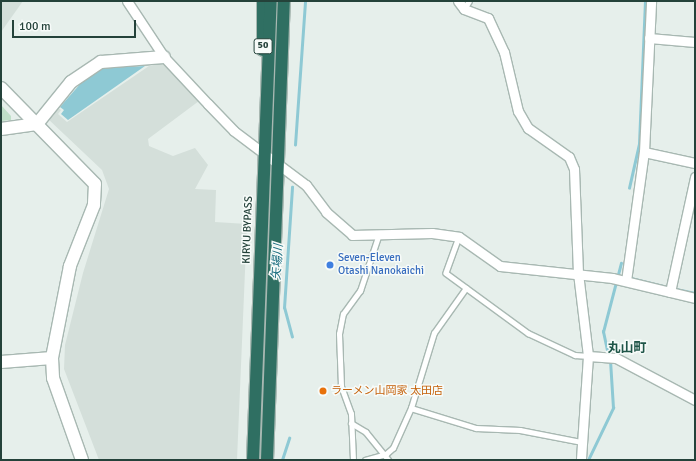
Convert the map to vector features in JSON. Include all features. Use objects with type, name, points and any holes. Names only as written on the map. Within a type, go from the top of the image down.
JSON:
[{"type":"highway","name":"50","points":[[263,1],[266,91]]},
{"type":"highway","name":"KIRYU BYPASS","points":[[253,460],[266,91],[271,1]]},
{"type":"highway","name":"50","points":[[267,460],[284,1]]},
{"type":"highway","name":"50","points":[[282,76],[290,40],[292,1]]},
{"type":"street","points":[[127,1],[164,57],[234,131],[278,162],[306,185],[326,212],[352,235],[378,236],[432,233],[458,237],[500,266],[578,273],[612,278],[695,298]]},
{"type":"street","points":[[624,280],[644,152],[651,1]]},
{"type":"street","points":[[463,4],[488,18],[499,36],[518,111],[525,124],[569,157],[577,186],[578,273],[588,356],[581,460]]},
{"type":"street","points":[[649,38],[695,42]]},
{"type":"street","points":[[1,128],[37,124],[71,82],[89,68],[101,62],[164,57]]},
{"type":"street","points":[[1,88],[92,178],[96,189],[94,205],[70,266],[52,358],[53,378],[82,460]]},
{"type":"street","points":[[644,152],[695,163]]},
{"type":"street","points":[[670,292],[695,177]]},
{"type":"street","points":[[588,356],[600,355],[616,358],[695,400]]},
{"type":"street","points":[[1,362],[52,358]]},
{"type":"lane","points":[[353,460],[351,423],[341,386],[340,323],[360,291],[378,236]]},
{"type":"lane","points":[[458,237],[445,269],[466,288],[528,333],[575,355],[588,356]]},
{"type":"lane","points":[[365,460],[386,454],[393,448],[411,408],[434,333],[466,288]]},
{"type":"lane","points":[[411,408],[476,428],[520,430],[582,442]]},
{"type":"lane","points":[[351,423],[366,432],[386,454],[389,460]]},
{"type":"shaded area","points":[[1,1],[23,1],[1,32]]},
{"type":"shaded area","points":[[162,63],[199,101],[148,139],[149,146],[173,156],[195,148],[208,165],[195,189],[216,190],[215,222],[247,224],[237,460],[99,460],[64,369],[65,345],[83,273],[109,189],[102,170],[47,118],[57,107],[61,110],[58,114],[67,122],[149,66]]},
{"type":"green space","points":[[1,105],[11,116],[11,120],[1,121]]},
{"type":"water","points":[[145,66],[68,120],[61,114],[64,110],[60,107],[81,83],[103,68]]},
{"type":"waterway","name":"矢場川","points":[[295,145],[305,1]]},
{"type":"waterway","points":[[629,188],[639,144],[645,1]]},
{"type":"waterway","name":"矢場川","points":[[292,187],[284,308],[292,337]]},
{"type":"waterway","points":[[608,355],[603,332],[621,263]]},
{"type":"waterway","points":[[631,278],[668,287]]},
{"type":"waterway","points":[[676,289],[695,293]]},
{"type":"waterway","points":[[588,460],[613,408],[610,360]]},
{"type":"waterway","name":"矢場川","points":[[282,460],[289,438]]},
{"type":"place","name":"Seven-Eleven Otashi Nanokaichi","points":[[330,265]]},
{"type":"place","name":"ラーメン山岡家 太田店","points":[[323,391]]},
{"type":"district","name":"丸山町","points":[[627,348]]}]
